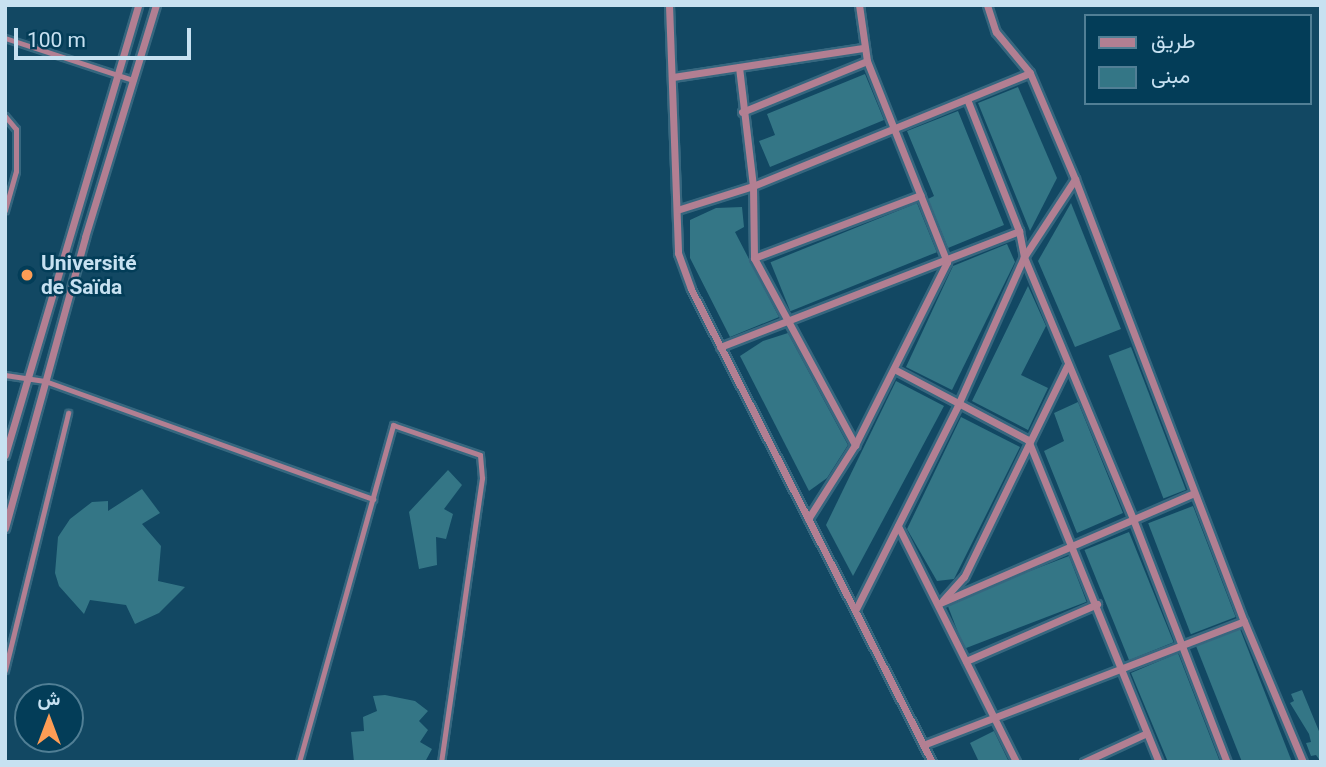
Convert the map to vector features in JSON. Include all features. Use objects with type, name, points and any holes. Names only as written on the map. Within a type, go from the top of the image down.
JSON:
[{"type":"street","points":[[5,455],[138,5]]},
{"type":"street","points":[[5,528],[45,381],[156,5]]},
{"type":"street","points":[[669,5],[678,253],[691,289],[932,762]]},
{"type":"street","points":[[808,519],[855,445],[947,262],[898,129],[867,61],[863,48],[859,5]]},
{"type":"street","points":[[987,5],[996,32],[1030,73],[1074,179],[1244,621],[1303,762]]},
{"type":"street","points":[[673,77],[863,48]]},
{"type":"street","points":[[742,112],[867,61]]},
{"type":"street","points":[[739,67],[752,186],[754,258],[786,322],[855,445]]},
{"type":"street","points":[[677,210],[752,186],[898,129],[1030,73]]},
{"type":"street","points":[[967,99],[1019,231],[1024,257],[1067,366],[1133,519],[1227,762]]},
{"type":"street","points":[[856,609],[958,405],[1024,257],[1074,179]]},
{"type":"street","points":[[754,258],[921,195]]},
{"type":"street","points":[[720,347],[947,262],[1019,231]]},
{"type":"street","points":[[940,603],[964,577],[1028,440],[1067,366]]},
{"type":"street","points":[[894,369],[1028,440],[1072,542],[1159,762]]},
{"type":"street","points":[[940,603],[1072,542],[1194,493]]},
{"type":"street","points":[[898,526],[940,603],[1016,762]]},
{"type":"street","points":[[966,661],[1097,604]]},
{"type":"street","points":[[923,745],[995,719],[1180,643],[1244,621]]},
{"type":"street","points":[[1084,762],[1147,733]]},
{"type":"lane","points":[[5,38],[133,80]]},
{"type":"lane","points":[[5,116],[16,129],[16,171],[5,210]]},
{"type":"lane","points":[[5,375],[45,381],[373,499]]},
{"type":"lane","points":[[5,670],[68,414]]},
{"type":"lane","points":[[299,762],[393,425],[480,455],[482,478],[440,762]]},
{"type":"building","points":[[865,74],[884,120],[770,167],[759,141],[775,135],[767,114]]},
{"type":"building","points":[[1018,87],[1057,178],[1030,231],[978,103]]},
{"type":"building","points":[[958,111],[1004,225],[948,248],[928,199],[934,196],[907,131]]},
{"type":"building","points":[[917,203],[937,252],[790,311],[771,262]]},
{"type":"building","points":[[1071,203],[1121,329],[1075,347],[1038,261]]},
{"type":"building","points":[[742,207],[744,227],[735,232],[779,317],[730,337],[690,258],[690,220],[716,208]]},
{"type":"building","points":[[1007,244],[1015,262],[952,390],[906,367],[953,266]]},
{"type":"building","points":[[1028,286],[1046,326],[1021,375],[1048,388],[1028,430],[972,401]]},
{"type":"building","points":[[788,333],[848,445],[827,478],[809,491],[740,356],[763,341]]},
{"type":"building","points":[[1131,347],[1186,490],[1163,498],[1109,356]]},
{"type":"building","points":[[896,381],[944,406],[853,576],[826,525]]},
{"type":"building","points":[[1078,402],[1123,513],[1077,533],[1044,451],[1064,441],[1054,413]]},
{"type":"building","points":[[961,417],[1020,447],[954,579],[937,581],[907,529]]},
{"type":"building","points":[[448,470],[462,485],[444,509],[453,514],[446,539],[436,537],[437,565],[419,569],[409,512]]},
{"type":"building","points":[[142,489],[160,513],[142,524],[161,546],[158,581],[185,587],[159,613],[135,624],[126,605],[90,600],[84,614],[59,586],[55,573],[58,537],[70,519],[92,502],[108,501],[108,511]]},
{"type":"building","points":[[1193,506],[1236,617],[1191,634],[1148,523]]},
{"type":"building","points":[[1129,532],[1174,642],[1129,660],[1084,550]]},
{"type":"building","points":[[1069,556],[1087,602],[964,649],[947,603]]},
{"type":"building","points":[[1240,629],[1292,762],[1242,762],[1196,646]]},
{"type":"building","points":[[1178,653],[1220,762],[1168,762],[1131,673]]},
{"type":"building","points":[[1302,690],[1321,736],[1321,762],[1316,755],[1311,756],[1306,743],[1311,742],[1309,734],[1290,703],[1294,701],[1291,694]]},
{"type":"building","points":[[385,695],[415,701],[428,711],[419,721],[428,730],[420,742],[432,749],[425,762],[354,762],[351,732],[364,731],[363,717],[377,711],[373,696]]},
{"type":"building","points":[[994,731],[1009,762],[979,762],[970,743]]},
{"type":"place","name":"Université de Saïda","points":[[27,275]]}]
